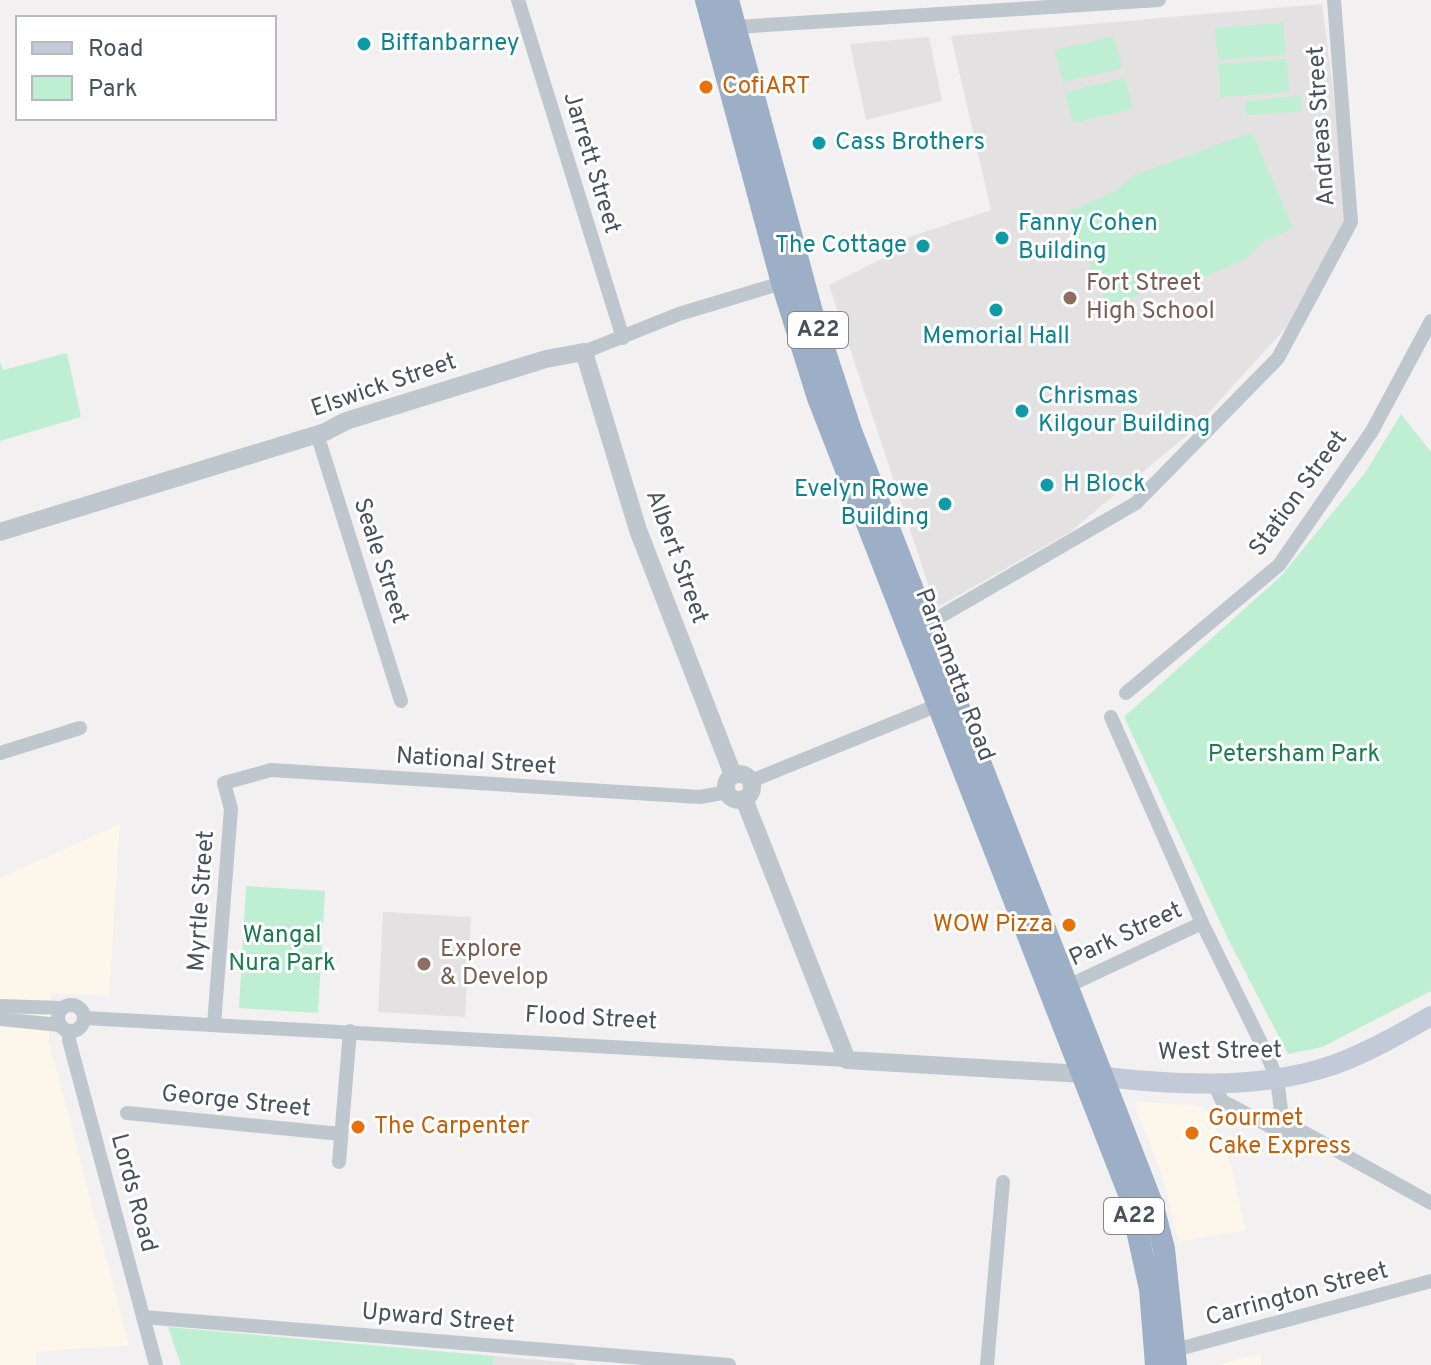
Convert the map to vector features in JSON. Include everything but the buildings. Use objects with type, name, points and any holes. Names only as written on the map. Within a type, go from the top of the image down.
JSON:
[{"type":"highway","name":"Parramatta Road","points":[[706,0],[782,283],[818,398],[938,705],[1157,1221],[1164,1249],[1175,1357]]},
{"type":"highway","name":"Parramatta Road","points":[[728,0],[812,312],[851,431],[924,626],[1068,986],[1129,1194],[1150,1289],[1156,1365]]},
{"type":"main road","name":"West Street","points":[[1093,1075],[1213,1081],[1277,1079],[1347,1060],[1431,1016]]},
{"type":"street","name":"Jarrett Street","points":[[518,0],[623,338]]},
{"type":"street","points":[[736,27],[939,8],[1159,0]]},
{"type":"street","name":"Andreas Street","points":[[924,626],[1136,503],[1278,358],[1351,222],[1334,0]]},
{"type":"street","name":"Elswick Street","points":[[0,532],[317,434],[346,421],[535,362],[584,352],[679,314],[782,283]]},
{"type":"street","name":"Station Street","points":[[1126,693],[1279,565],[1372,431],[1431,321]]},
{"type":"street","name":"Albert Street","points":[[584,352],[638,530],[847,1060]]},
{"type":"street","name":"Seale Street","points":[[317,434],[401,701]]},
{"type":"street","name":"National Street","points":[[224,783],[271,770],[700,797],[739,787],[938,705]]},
{"type":"street","points":[[1111,717],[1202,923],[1277,1079],[1284,1117],[1298,1132],[1431,1203]]},
{"type":"street","points":[[0,753],[80,728]]},
{"type":"street","name":"Myrtle Street","points":[[214,1024],[231,809],[224,783]]},
{"type":"street","name":"Park Street","points":[[1068,986],[1202,923]]},
{"type":"street","name":"Flood Street","points":[[61,1008],[76,1005],[85,1018],[1093,1075]]},
{"type":"street","points":[[0,1006],[61,1008]]},
{"type":"street","name":"Lords Road","points":[[61,1008],[156,1365]]},
{"type":"street","points":[[0,1019],[80,1028],[85,1018]]},
{"type":"street","points":[[339,1162],[350,1031]]},
{"type":"street","points":[[1213,1081],[1222,1101],[1277,1130],[1298,1132]]},
{"type":"street","name":"George Street","points":[[127,1113],[341,1134]]},
{"type":"street","points":[[987,1365],[1003,1182]]},
{"type":"street","name":"Carrington Street","points":[[1175,1357],[1431,1281]]},
{"type":"street","name":"Upward Street","points":[[143,1317],[729,1365]]},
{"type":"shaded area","name":"Fort Street High School","points":[[1322,4],[1349,214],[1302,310],[1191,432],[1070,532],[936,608],[829,285],[888,256],[885,245],[991,210],[951,36]]},
{"type":"shaded area","points":[[929,37],[942,101],[866,120],[850,44]]},
{"type":"shaded area","points":[[120,824],[109,996],[51,993],[49,1042],[129,1345],[36,1352],[36,1365],[0,1365],[0,878]]},
{"type":"shaded area","name":"Explore & Develop","points":[[383,912],[471,917],[465,1017],[378,1012]]},
{"type":"shaded area","points":[[1137,1102],[1195,1105],[1209,1112],[1230,1162],[1246,1230],[1179,1241],[1164,1181],[1135,1105]]},
{"type":"shaded area","points":[[1260,1353],[1261,1365],[1218,1365]]},
{"type":"shaded area","points":[[494,1356],[575,1363],[493,1365]]},
{"type":"green space","points":[[1283,23],[1286,55],[1218,60],[1215,28]]},
{"type":"green space","points":[[1114,36],[1122,68],[1063,82],[1055,50]]},
{"type":"green space","points":[[1287,59],[1289,92],[1221,97],[1218,64]]},
{"type":"green space","points":[[1125,78],[1133,109],[1073,123],[1065,92]]},
{"type":"green space","points":[[1301,96],[1302,111],[1246,115],[1245,101]]},
{"type":"green space","points":[[1252,132],[1293,228],[1262,242],[1246,259],[1180,287],[1150,290],[1108,308],[1067,212],[1112,193],[1135,175]]},
{"type":"green space","points":[[67,353],[81,417],[0,441],[0,362],[3,370]]},
{"type":"green space","name":"Petersham Park","points":[[1401,414],[1431,452],[1431,991],[1322,1047],[1288,1054],[1229,941],[1124,717],[1281,576],[1365,473]]},
{"type":"green space","name":"Wangal Nura Park","points":[[246,886],[325,891],[318,1013],[239,1008]]},
{"type":"green space","points":[[168,1327],[494,1356],[493,1365],[181,1365]]},
{"type":"place","name":"Biffanbarney","points":[[364,44]]},
{"type":"place","name":"CofiART","points":[[706,87]]},
{"type":"place","name":"Cass Brothers","points":[[819,143]]},
{"type":"place","name":"Fanny Cohen Building","points":[[1002,238]]},
{"type":"place","name":"The Cottage","points":[[923,246]]},
{"type":"place","name":"Fort Street High School","points":[[1070,298]]},
{"type":"place","name":"Memorial Hall","points":[[996,310]]},
{"type":"place","name":"Chrismas Kilgour Building","points":[[1022,411]]},
{"type":"place","name":"H Block","points":[[1047,485]]},
{"type":"place","name":"Evelyn Rowe Building","points":[[945,504]]},
{"type":"place","name":"WOW Pizza","points":[[1069,925]]},
{"type":"place","name":"Explore & Develop","points":[[424,964]]},
{"type":"place","name":"The Carpenter","points":[[358,1127]]},
{"type":"place","name":"Gourmet Cake Express","points":[[1192,1133]]}]
